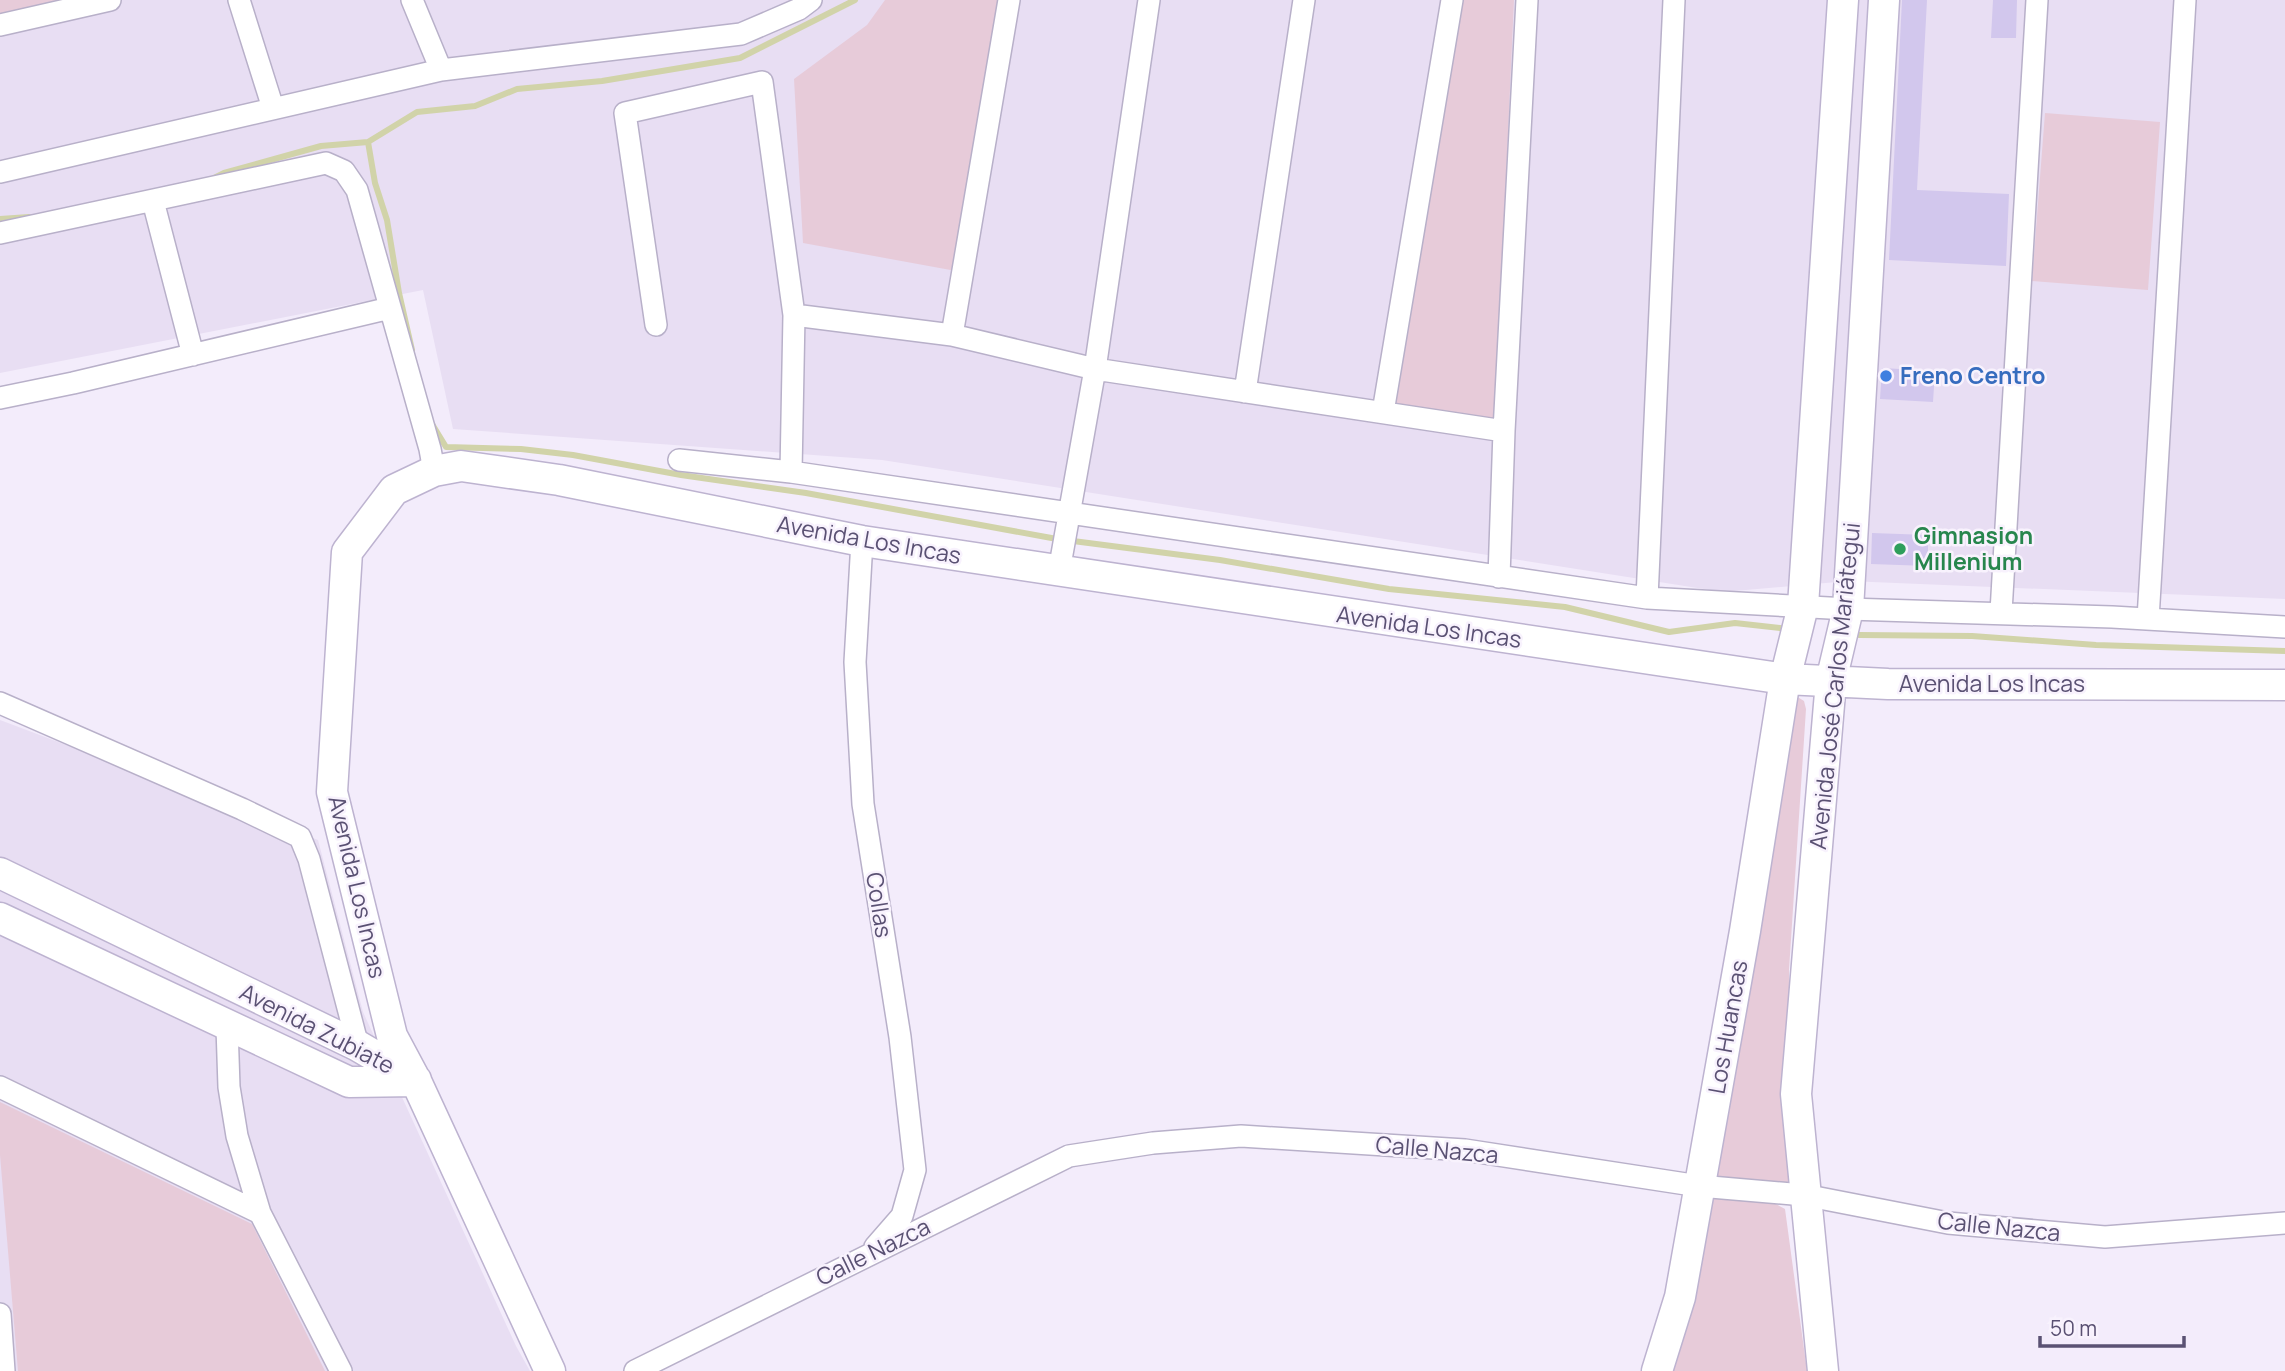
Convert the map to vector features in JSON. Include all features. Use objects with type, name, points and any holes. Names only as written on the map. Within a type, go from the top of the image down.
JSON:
[{"type":"street","points":[[0,25],[110,0]]},
{"type":"street","points":[[239,0],[273,108]]},
{"type":"street","points":[[412,0],[441,71]]},
{"type":"street","points":[[0,172],[441,71],[741,34],[799,9],[811,0]]},
{"type":"street","points":[[952,335],[1009,0]]},
{"type":"street","points":[[1059,571],[1095,369],[1149,0]]},
{"type":"street","points":[[1245,392],[1304,0]]},
{"type":"street","points":[[1383,412],[1452,0]]},
{"type":"street","points":[[1499,577],[1527,0]]},
{"type":"street","points":[[1647,598],[1674,0]]},
{"type":"street","name":"Avenida José Carlos Mariátegui","points":[[1785,679],[1803,606],[1843,0]]},
{"type":"street","name":"Avenida José Carlos Mariátegui","points":[[1824,1371],[1804,1195],[1796,1094],[1831,681],[1848,609],[1884,0]]},
{"type":"street","points":[[2001,612],[2037,0]]},
{"type":"street","points":[[2148,619],[2185,0]]},
{"type":"street","points":[[656,326],[625,113],[762,82],[794,315],[791,472]]},
{"type":"street","points":[[0,233],[326,163],[344,171],[357,190],[434,471]]},
{"type":"street","points":[[153,201],[193,355]]},
{"type":"street","points":[[0,398],[390,308]]},
{"type":"street","points":[[794,315],[952,335],[1095,369],[1504,431]]},
{"type":"street","points":[[679,460],[791,472],[1647,598],[1848,609],[2001,612],[2285,628]]},
{"type":"street","name":"Avenida Los Incas","points":[[550,1371],[416,1080],[392,1036],[332,792],[347,552],[394,490],[434,471],[461,466],[559,480],[862,541],[1785,679],[1888,684],[2285,685]]},
{"type":"street","name":"Collas","points":[[862,541],[855,662],[863,804],[900,1037],[915,1170],[902,1216],[868,1254]]},
{"type":"street","name":"Los Huancas","points":[[1657,1371],[1680,1297],[1745,931],[1785,679]]},
{"type":"street","points":[[0,704],[242,808],[300,838],[309,859],[358,1046]]},
{"type":"street","name":"Avenida Zubiate","points":[[0,873],[358,1046],[416,1080]]},
{"type":"street","name":"Avenida Zubiate","points":[[0,918],[227,1027],[349,1082],[416,1080]]},
{"type":"street","points":[[227,1027],[229,1087],[235,1124],[260,1213],[341,1371]]},
{"type":"street","points":[[0,1087],[260,1213]]},
{"type":"street","name":"Calle Nazca","points":[[635,1371],[1069,1156],[1153,1143],[1241,1136],[1465,1150],[1699,1186],[1804,1195],[1948,1223],[2105,1237],[2285,1223]]},
{"type":"street","points":[[0,1314],[4,1371]]},
{"type":"shaded area","points":[[0,0],[2285,0],[2285,599],[1848,581],[1723,592],[882,460],[453,429],[423,290],[0,373]]},
{"type":"shaded area","points":[[0,0],[96,0],[0,20]]},
{"type":"shaded area","points":[[885,0],[999,0],[956,271],[803,243],[794,79],[867,25]]},
{"type":"shaded area","points":[[1462,0],[1514,0],[1495,421],[1390,405]]},
{"type":"shaded area","points":[[2045,113],[2160,122],[2148,290],[2032,281]]},
{"type":"shaded area","points":[[1796,696],[1804,701],[1806,709],[1789,970],[1789,1188],[1695,1173]]},
{"type":"shaded area","points":[[0,720],[318,840],[363,1012],[516,1346],[530,1371],[0,1371]]},
{"type":"shaded area","points":[[0,1102],[252,1224],[325,1371],[18,1371],[0,1155]]},
{"type":"shaded area","points":[[1721,1194],[1770,1201],[1785,1209],[1807,1371],[1672,1371],[1704,1200]]},
{"type":"building","points":[[1902,0],[1927,0],[1917,190],[2009,194],[2006,266],[1889,260]]},
{"type":"building","points":[[1993,0],[2017,0],[2016,38],[1991,38]]},
{"type":"building","points":[[1882,368],[1935,371],[1933,402],[1880,399]]},
{"type":"building","name":"Gimnasion Millenium","points":[[1872,533],[1928,535],[1928,566],[1871,564]]},
{"type":"waterway","points":[[212,179],[224,173],[321,146],[368,142],[417,112],[475,106],[517,89],[602,81],[740,58],[855,0]]},
{"type":"waterway","points":[[368,142],[375,183],[387,220],[412,350]]},
{"type":"waterway","points":[[0,219],[29,217]]},
{"type":"waterway","points":[[432,424],[446,447],[521,449],[573,455],[681,475],[806,493],[1057,539]]},
{"type":"waterway","points":[[1073,541],[1220,560],[1389,589],[1565,607],[1669,632],[1735,623],[1788,629]]},
{"type":"waterway","points":[[1859,635],[1972,636],[2096,645],[2285,651]]},
{"type":"place","name":"Freno Centro","points":[[1886,376]]},
{"type":"place","name":"Gimnasion Millenium","points":[[1900,549]]}]
